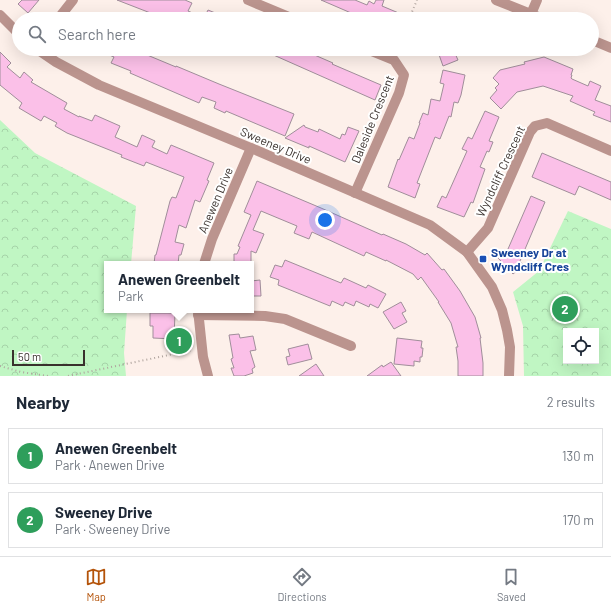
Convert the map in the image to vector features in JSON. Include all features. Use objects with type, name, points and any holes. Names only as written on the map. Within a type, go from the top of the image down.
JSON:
[{"type":"street","points":[[64,12],[73,0]]},
{"type":"street","points":[[248,0],[277,12]]},
{"type":"street","points":[[496,0],[514,3],[528,12]]},
{"type":"street","points":[[532,12],[537,0]]},
{"type":"street","points":[[0,15],[12,27]]},
{"type":"street","points":[[599,43],[611,48]]},
{"type":"street","name":"Sweeney Drive","points":[[47,56],[99,85],[430,225],[467,252],[492,287],[502,310],[510,347],[509,376]]},
{"type":"street","name":"Daleside Crescent","points":[[355,194],[399,93],[404,75],[394,60],[384,56]]},
{"type":"street","name":"Wyndcliff Crescent","points":[[467,252],[488,228],[530,132],[535,126],[547,123],[611,151]]},
{"type":"street","name":"Anewen Drive","points":[[205,261],[212,239],[251,148]]},
{"type":"street","points":[[208,376],[202,348],[198,313],[265,316],[285,319],[351,346]]},
{"type":"path","points":[[412,12],[417,0]]},
{"type":"path","points":[[68,376],[202,348]]},
{"type":"path","points":[[0,366],[21,372],[48,376]]},
{"type":"green space","points":[[0,120],[35,153],[136,206],[131,261],[104,261],[104,313],[127,313],[124,353],[126,376],[0,376]]},
{"type":"green space","points":[[568,211],[611,229],[611,376],[524,376],[523,326],[513,292],[539,271]]},
{"type":"building","points":[[22,0],[39,0],[29,12],[18,4]]},
{"type":"building","points":[[117,0],[185,0],[192,3],[188,11],[190,12],[148,12]]},
{"type":"building","points":[[321,0],[355,0],[367,5],[369,1],[374,4],[376,0],[384,0],[382,6],[396,12],[349,12]]},
{"type":"building","points":[[0,52],[11,63],[7,67],[20,78],[24,72],[33,80],[31,82],[67,103],[64,109],[79,117],[92,121],[95,115],[120,126],[115,137],[137,147],[142,135],[155,141],[152,147],[167,154],[171,145],[214,163],[207,180],[209,181],[200,202],[195,200],[186,228],[179,225],[175,242],[184,244],[181,255],[179,255],[178,261],[154,261],[170,201],[172,197],[176,198],[184,177],[146,162],[144,166],[121,157],[122,155],[67,133],[55,126],[57,123],[44,116],[41,121],[19,108],[22,103],[0,85]]},
{"type":"building","points":[[112,56],[150,56],[294,114],[285,136],[226,111],[225,113],[214,108],[216,102],[202,97],[199,103],[130,73],[131,71],[111,63],[114,57]]},
{"type":"building","points":[[276,56],[317,56],[333,63],[332,64],[381,85],[375,100]]},
{"type":"building","points":[[439,56],[456,56],[458,60],[443,66]]},
{"type":"building","points":[[544,57],[573,69],[571,75],[572,79],[588,86],[590,81],[601,86],[595,100],[611,106],[611,122],[593,115],[595,112],[570,101],[573,96],[543,86],[517,92],[501,109],[490,98],[497,90],[495,88],[499,84],[493,78],[500,70],[525,64],[524,62]]},
{"type":"building","points":[[443,70],[465,75],[461,95],[458,103],[454,102],[451,117],[449,116],[440,139],[435,137],[417,183],[420,184],[415,198],[388,187],[398,159],[399,160],[409,137],[414,139],[423,113],[428,115],[431,99],[440,101],[444,84],[440,83]]},
{"type":"building","points":[[485,111],[499,117],[489,141],[493,142],[480,167],[485,169],[473,203],[471,202],[464,217],[437,207],[442,196],[446,198],[467,151],[462,149],[468,137],[472,139]]},
{"type":"building","points":[[304,125],[305,127],[318,132],[319,129],[340,139],[342,134],[345,135],[348,127],[359,131],[345,162],[309,146],[309,148],[285,138]]},
{"type":"building","points":[[542,153],[611,182],[611,200],[579,186],[575,195],[532,177]]},
{"type":"building","points":[[257,181],[406,244],[425,255],[427,253],[442,270],[444,269],[460,291],[475,317],[481,338],[483,376],[458,376],[456,347],[458,347],[451,323],[439,302],[421,277],[418,280],[413,274],[386,260],[366,252],[364,256],[312,232],[309,239],[294,233],[297,226],[261,211],[253,230],[264,234],[256,253],[251,251],[251,261],[234,261],[234,254],[237,254],[240,247],[238,246],[251,215],[244,212]]},
{"type":"building","points":[[531,196],[545,202],[520,261],[524,265],[513,274],[498,258],[508,249]]},
{"type":"building","points":[[285,260],[341,283],[344,278],[366,288],[368,285],[386,294],[378,308],[370,304],[369,307],[356,301],[354,306],[345,302],[343,306],[332,301],[330,306],[278,285],[279,280],[270,277],[275,265],[282,267]]},
{"type":"building","points":[[260,280],[261,296],[254,296],[254,281]]},
{"type":"building","points":[[401,302],[406,311],[402,313],[407,322],[394,329],[383,312]]},
{"type":"building","points":[[150,313],[175,313],[174,339],[153,338],[153,326],[150,326]]},
{"type":"building","points":[[239,334],[240,338],[253,336],[256,350],[250,351],[255,367],[252,369],[253,373],[244,376],[234,376],[231,368],[234,368],[231,359],[233,358],[229,335]]},
{"type":"building","points":[[397,338],[422,341],[421,348],[423,348],[420,362],[414,361],[414,366],[394,364]]},
{"type":"building","points":[[308,344],[312,359],[288,365],[286,357],[290,356],[288,349]]},
{"type":"building","points":[[391,362],[401,376],[367,376],[382,365],[383,367]]},
{"type":"building","points":[[316,364],[324,376],[299,376]]},
{"type":"place","name":"Sweeney Dr at Wyndcliff Cres","points":[[483,259]]},
{"type":"place","name":"Sweeney Drive","points":[[565,309]]},
{"type":"place","name":"Anewen Greenbelt","points":[[179,341]]}]
